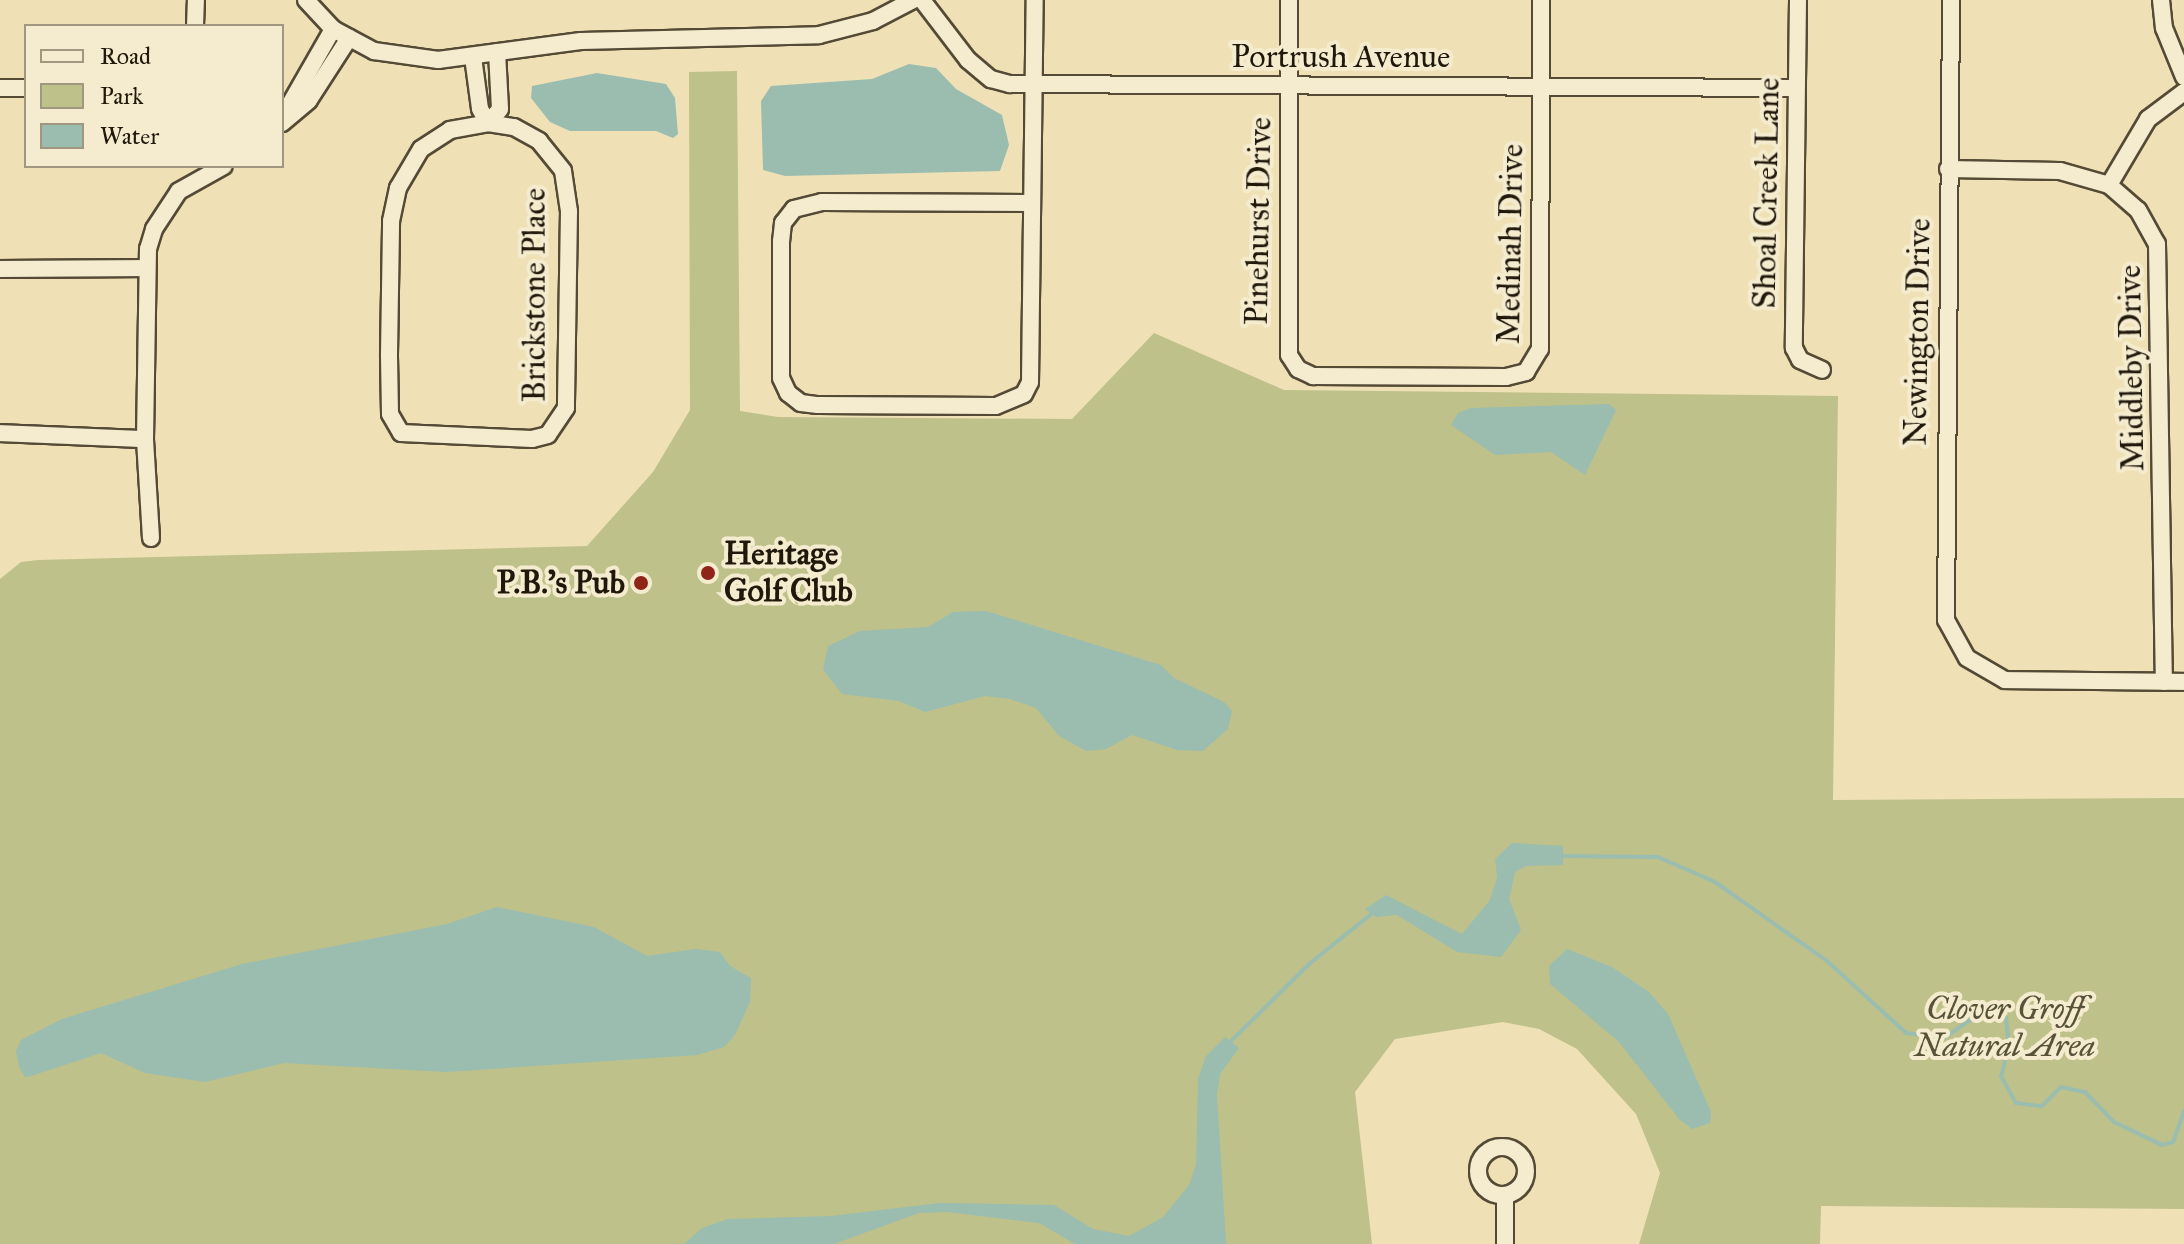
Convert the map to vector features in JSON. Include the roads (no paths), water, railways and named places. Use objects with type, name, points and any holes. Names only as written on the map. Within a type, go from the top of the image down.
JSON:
[{"type":"street","points":[[195,24],[196,0]]},
{"type":"street","points":[[306,0],[333,29],[393,57],[473,57],[675,35],[819,35],[873,21],[913,0]]},
{"type":"street","name":"Portrush Avenue","points":[[922,0],[968,60],[991,79],[1031,85],[1796,88]]},
{"type":"street","points":[[1030,203],[822,202],[794,209],[783,223],[781,241],[781,378],[788,393],[801,403],[818,405],[996,406],[1024,394],[1030,382],[1031,85],[1035,0]]},
{"type":"street","name":"Pinehurst Drive","points":[[1289,0],[1289,355],[1298,369],[1313,376],[1415,377]]},
{"type":"street","name":"Medinah Drive","points":[[1415,377],[1506,377],[1526,372],[1536,363],[1541,0]]},
{"type":"street","name":"Shoal Creek Lane","points":[[1798,0],[1794,348],[1800,360],[1822,370]]},
{"type":"street","name":"Newington Drive","points":[[1951,0],[1943,598],[1953,640],[1983,672],[2030,684],[2164,682]]},
{"type":"street","points":[[2161,0],[2164,28],[2184,77]]},
{"type":"street","points":[[284,117],[333,29]]},
{"type":"street","points":[[284,119],[309,100],[349,38]]},
{"type":"street","points":[[473,57],[480,109],[488,123],[500,109],[497,52]]},
{"type":"street","points":[[0,88],[24,88]]},
{"type":"street","points":[[2109,185],[2148,119],[2184,92]]},
{"type":"street","name":"Brickstone Place","points":[[488,123],[514,127],[539,141],[563,171],[569,211],[566,408],[548,435],[413,435],[393,425],[391,221],[398,188],[421,149],[450,130],[488,123]]},
{"type":"street","points":[[151,538],[145,439],[145,268],[154,229],[165,209],[179,191],[220,168]]},
{"type":"street","name":"Middleby Drive","points":[[1948,169],[2060,171],[2109,185],[2138,210],[2157,244],[2161,273],[2164,682]]},
{"type":"street","points":[[0,269],[145,268]]},
{"type":"street","points":[[0,433],[145,439]]},
{"type":"street","points":[[2164,682],[2184,682]]},
{"type":"street","points":[[1505,1195],[1505,1244]]},
{"type":"water","points":[[909,64],[936,68],[956,89],[1002,115],[1009,145],[1000,171],[785,176],[763,170],[761,101],[771,86],[872,79]]},
{"type":"water","points":[[597,73],[666,84],[675,98],[678,134],[673,138],[656,131],[570,131],[550,122],[531,98],[532,86]]},
{"type":"water","points":[[1609,404],[1616,410],[1585,475],[1551,452],[1495,455],[1451,425],[1458,413],[1471,408]]},
{"type":"water","points":[[986,611],[1161,665],[1174,678],[1224,702],[1232,711],[1228,729],[1203,751],[1177,750],[1132,735],[1106,749],[1086,751],[1059,736],[1036,708],[1010,699],[985,696],[925,712],[899,701],[842,694],[823,670],[828,646],[860,631],[928,627],[953,612]]},
{"type":"water","points":[[1512,843],[1563,846],[1563,865],[1526,866],[1515,872],[1509,899],[1521,930],[1501,957],[1457,952],[1397,915],[1376,917],[1365,909],[1386,895],[1462,934],[1490,900],[1497,877],[1495,859]]},
{"type":"water","points":[[497,907],[594,927],[647,956],[696,949],[720,952],[730,966],[751,978],[750,1002],[735,1035],[724,1047],[697,1055],[446,1072],[284,1063],[205,1082],[145,1073],[101,1053],[31,1076],[25,1077],[19,1067],[16,1051],[21,1040],[62,1019],[242,964],[447,924]]},
{"type":"water","points":[[1567,949],[1612,967],[1649,992],[1668,1014],[1711,1112],[1710,1123],[1692,1129],[1679,1119],[1619,1042],[1550,984],[1549,966]]},
{"type":"water","points":[[1225,1037],[1239,1048],[1220,1074],[1217,1095],[1226,1244],[1075,1244],[1039,1223],[947,1212],[919,1213],[834,1244],[684,1244],[702,1228],[728,1219],[831,1216],[939,1203],[1054,1205],[1093,1229],[1129,1236],[1163,1217],[1189,1185],[1196,1165],[1198,1079],[1206,1056]]},
{"type":"waterway","points":[[1559,856],[1658,857],[1715,882],[1827,961],[1906,1033],[1944,1038],[1989,1007],[2006,1018],[2009,1045],[2001,1076],[2016,1103],[2042,1106],[2061,1087],[2085,1092],[2114,1122],[2162,1145],[2173,1142],[2184,1111]]},
{"type":"waterway","points":[[1227,1045],[1309,964],[1374,912]]},
{"type":"place","name":"Heritage Golf Club","points":[[708,573]]},
{"type":"place","name":"P.B.'s Pub","points":[[641,583]]},
{"type":"park label","name":"Clover Groff Natural Area","points":[[2005,1028]]}]
